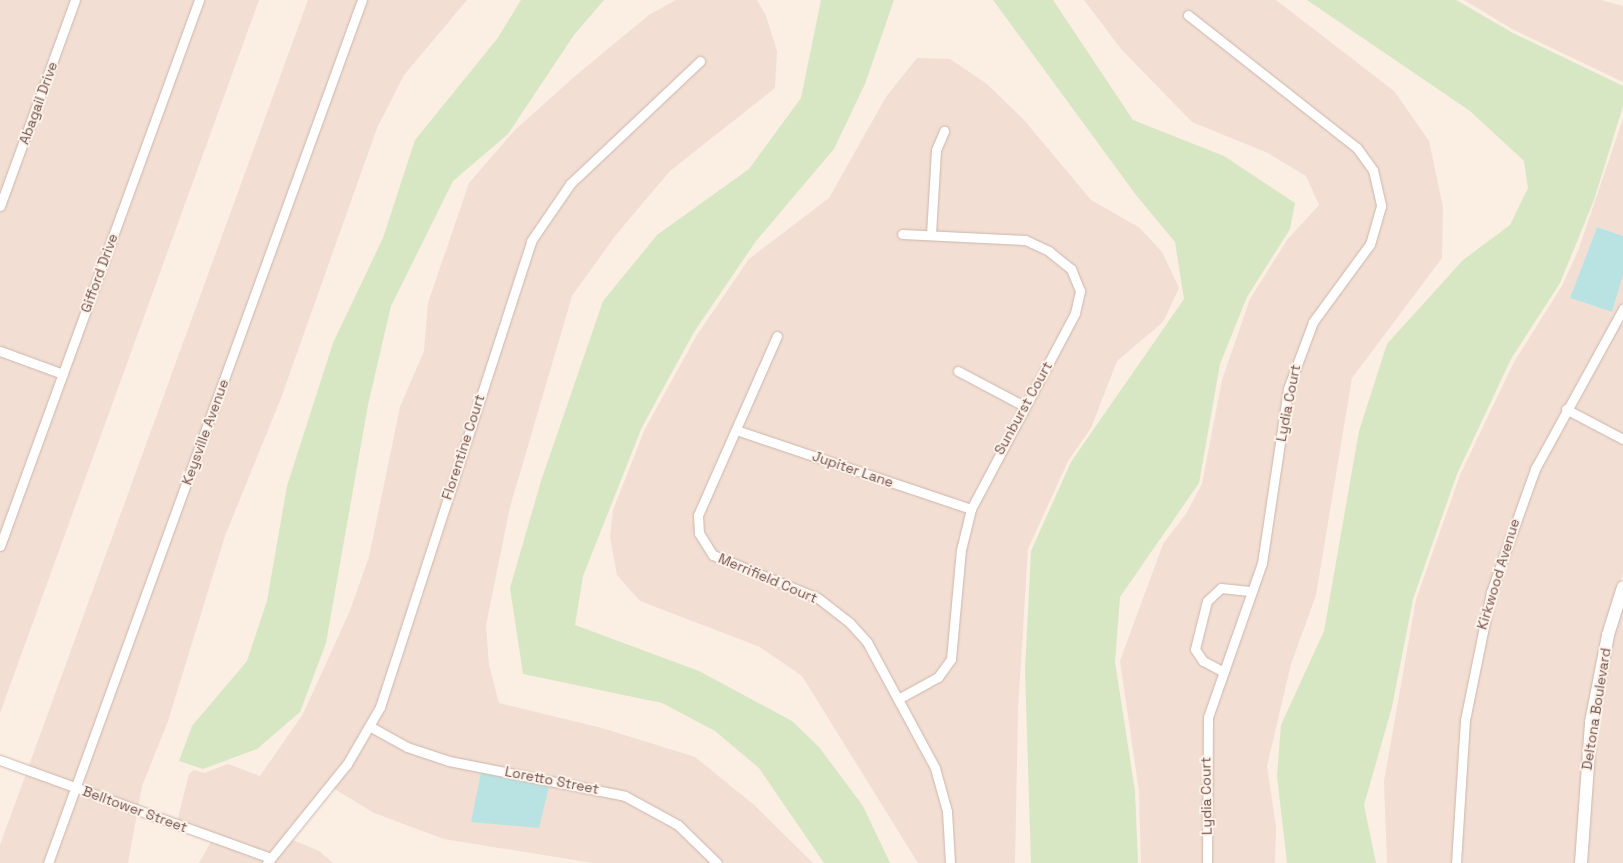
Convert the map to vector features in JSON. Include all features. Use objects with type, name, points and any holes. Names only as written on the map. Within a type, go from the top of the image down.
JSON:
[{"type":"main road","name":"Deltona Boulevard","points":[[1581,863],[1591,722],[1602,658],[1623,587]]},
{"type":"street","name":"Abagail Drive","points":[[0,206],[75,0]]},
{"type":"street","name":"Gifford Drive","points":[[0,546],[199,0]]},
{"type":"street","name":"Keysville Avenue","points":[[48,863],[362,0]]},
{"type":"street","name":"Lydia Court","points":[[1188,15],[1357,148],[1373,170],[1381,194],[1380,219],[1370,244],[1313,322],[1294,366],[1267,541],[1252,592],[1222,671],[1205,736],[1206,863]]},
{"type":"street","name":"Florentine Court","points":[[269,861],[347,764],[371,727],[531,241],[570,184],[700,61]]},
{"type":"street","points":[[932,234],[936,150],[944,131]]},
{"type":"street","name":"Sunburst Court","points":[[898,699],[938,677],[951,659],[961,550],[971,509],[1078,307],[1080,291],[1076,276],[1049,251],[1025,240],[902,234]]},
{"type":"street","name":"Kirkwood Avenue","points":[[1456,863],[1460,760],[1480,636],[1518,510],[1566,409],[1623,309]]},
{"type":"street","name":"Merrifield Court","points":[[777,336],[698,515],[702,541],[721,560],[803,590],[833,608],[867,642],[898,699],[942,790],[950,834],[950,863]]},
{"type":"street","points":[[0,351],[63,374]]},
{"type":"street","points":[[958,370],[1024,406]]},
{"type":"street","points":[[1566,409],[1623,439]]},
{"type":"street","name":"Jupiter Lane","points":[[736,430],[971,509]]},
{"type":"street","points":[[1222,671],[1203,661],[1195,649],[1207,601],[1222,588],[1252,592]]},
{"type":"street","name":"Loretto Street","points":[[371,727],[407,747],[443,760],[625,796],[678,825],[718,863]]},
{"type":"street","name":"Belltower Street","points":[[0,760],[269,861]]},
{"type":"shaded area","points":[[0,0],[259,0],[0,713]]},
{"type":"shaded area","points":[[308,0],[467,0],[404,75],[377,128],[281,398],[225,536],[168,721],[142,786],[128,863],[0,863],[0,845]]},
{"type":"shaded area","points":[[676,0],[757,0],[766,16],[777,51],[775,88],[670,171],[615,236],[572,296],[510,507],[486,625],[489,665],[499,703],[602,728],[695,757],[753,804],[813,863],[593,863],[444,839],[374,813],[333,788],[288,838],[319,851],[333,863],[199,863],[212,840],[176,826],[189,774],[194,770],[204,773],[228,764],[260,776],[303,714],[349,613],[369,557],[400,407],[424,351],[428,303],[469,183],[515,130],[574,77],[649,15]]},
{"type":"shaded area","points":[[1084,0],[1276,0],[1394,91],[1429,141],[1443,207],[1442,258],[1352,378],[1316,595],[1291,664],[1267,766],[1276,827],[1275,863],[1141,863],[1139,791],[1120,661],[1163,544],[1186,514],[1202,484],[1222,380],[1250,299],[1287,240],[1319,205],[1306,176],[1268,153],[1192,122],[1121,49]]},
{"type":"shaded area","points":[[1464,0],[1601,0],[1623,6],[1623,82],[1514,30]]},
{"type":"shaded area","points":[[917,58],[950,59],[987,84],[1024,120],[1091,200],[1140,228],[1162,252],[1179,288],[1163,322],[1117,361],[1091,428],[1068,461],[1028,549],[1018,710],[1015,863],[918,863],[802,676],[760,647],[640,601],[617,575],[610,537],[613,510],[645,429],[697,335],[749,259],[829,198],[886,97]]},
{"type":"shaded area","points":[[1623,119],[1623,236],[1597,227],[1570,298],[1612,312],[1623,275],[1623,574],[1615,596],[1577,863],[1387,863],[1384,781],[1416,600],[1460,475],[1514,362],[1562,286],[1578,251]]},
{"type":"shaded area","points":[[1623,599],[1623,863],[1586,863],[1599,698]]},
{"type":"green space","points":[[521,0],[604,0],[574,35],[508,134],[453,181],[391,306],[368,405],[326,643],[300,712],[257,749],[203,769],[179,761],[192,726],[247,661],[267,601],[287,486],[333,343],[383,238],[415,140],[497,39]]},
{"type":"green space","points":[[821,0],[894,0],[865,84],[834,149],[756,241],[694,332],[642,427],[583,576],[575,625],[699,671],[792,721],[819,747],[863,806],[890,863],[824,863],[759,768],[715,731],[662,703],[523,674],[510,588],[541,481],[603,301],[657,235],[749,169],[801,98]]},
{"type":"green space","points":[[993,0],[1053,0],[1133,120],[1224,156],[1295,203],[1290,229],[1247,297],[1220,364],[1199,483],[1120,597],[1115,662],[1135,791],[1138,863],[1031,863],[1025,670],[1031,551],[1071,462],[1184,299],[1175,242],[1136,195]]},
{"type":"green space","points":[[1307,0],[1456,0],[1513,33],[1623,86],[1623,106],[1594,200],[1560,283],[1511,359],[1457,474],[1413,599],[1392,707],[1364,805],[1376,863],[1287,863],[1277,776],[1281,725],[1324,631],[1359,431],[1387,344],[1463,260],[1510,225],[1528,188],[1524,161],[1470,111]]},
{"type":"water","points":[[1597,227],[1623,236],[1623,275],[1612,312],[1570,298]]},
{"type":"water","points":[[482,768],[551,778],[539,828],[471,822]]}]
